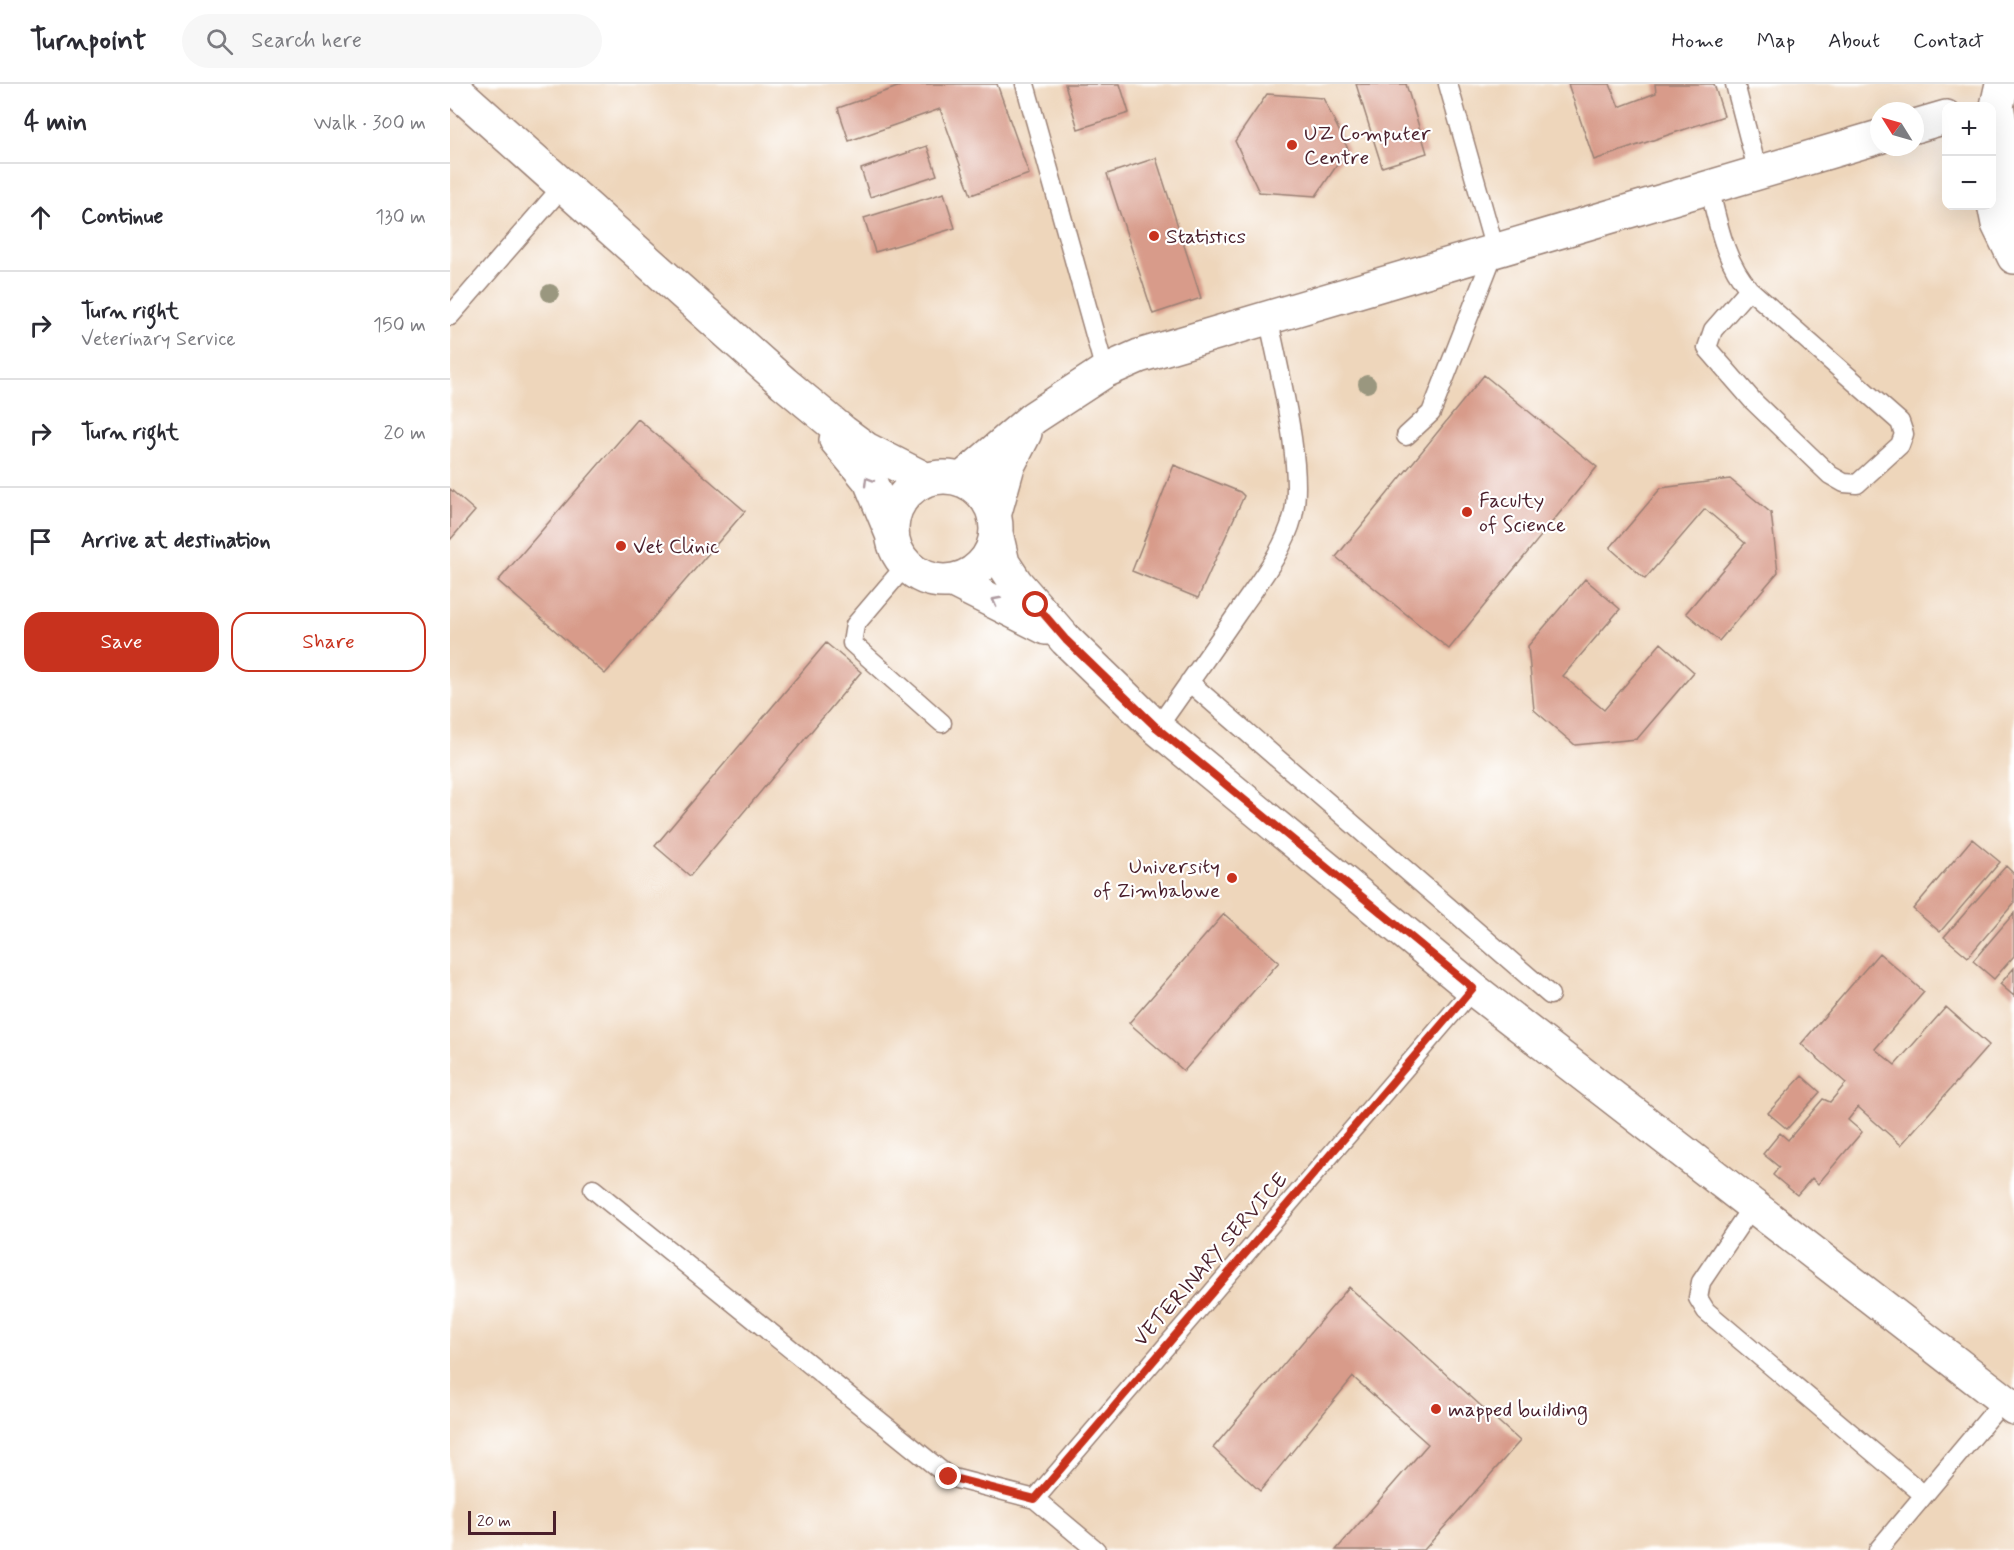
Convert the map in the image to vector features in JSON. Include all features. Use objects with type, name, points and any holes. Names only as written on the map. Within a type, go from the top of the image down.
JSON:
[{"type":"street","points":[[450,85],[784,383],[866,449],[927,480]]},
{"type":"street","points":[[1989,98],[2014,200]]},
{"type":"street","points":[[1924,123],[1942,118]]},
{"type":"street","points":[[961,480],[1033,418],[1105,371],[1139,356],[1870,140]]},
{"type":"street","points":[[1995,210],[1998,224],[2014,257]]},
{"type":"street","points":[[784,383],[870,481],[892,534],[896,550],[906,565],[919,575],[935,580],[953,580],[969,574],[982,564],[992,550],[995,524],[1008,466],[1033,418]]},
{"type":"street","points":[[892,534],[893,517],[900,501],[912,488],[927,480],[944,477],[961,480],[976,488],[987,500],[995,524],[1003,563],[1016,583],[1066,640],[1157,728],[1473,988],[2009,1404]]},
{"type":"street","points":[[953,580],[1033,620],[1066,640]]},
{"type":"lane","points":[[1025,84],[1105,371]]},
{"type":"lane","points":[[1406,436],[1431,413],[1495,250],[1448,84]]},
{"type":"lane","points":[[1735,84],[1758,172]]},
{"type":"lane","points":[[450,316],[563,186]]},
{"type":"lane","points":[[1709,187],[1724,247],[1735,273],[1749,289],[1900,422],[1904,434],[1900,445],[1857,484],[1844,483],[1830,475],[1753,401],[1707,348],[1713,330],[1749,289]]},
{"type":"lane","points":[[1157,728],[1265,573],[1282,544],[1294,515],[1296,480],[1293,450],[1268,316]]},
{"type":"lane","points":[[906,565],[855,626],[852,642],[942,723]]},
{"type":"lane","points":[[1189,682],[1550,994]]},
{"type":"lane","name":"VETERINARY SERVICE","points":[[1035,1499],[1473,988]]},
{"type":"lane","points":[[593,1189],[949,1477],[1035,1499],[1096,1550]]},
{"type":"lane","points":[[1753,1205],[1701,1282],[1698,1298],[1706,1311],[1924,1495]]},
{"type":"lane","points":[[1878,1550],[1924,1495],[2009,1404]]},
{"type":"shaded area","name":"University of Zimbabwe","points":[[450,84],[2014,84],[2014,1550],[450,1550]]},
{"type":"building","points":[[906,84],[997,84],[1029,174],[971,195],[940,109],[849,141],[838,108]]},
{"type":"building","points":[[1065,84],[1120,84],[1129,113],[1078,129]]},
{"type":"building","points":[[1356,84],[1406,84],[1427,153],[1382,167]]},
{"type":"building","points":[[1568,84],[1610,84],[1619,107],[1656,93],[1655,84],[1714,84],[1724,116],[1594,160]]},
{"type":"building","name":"UZ Computer Centre","points":[[1267,94],[1323,98],[1348,149],[1316,196],[1259,192],[1235,141]]},
{"type":"building","points":[[927,146],[937,175],[870,197],[861,169]]},
{"type":"building","name":"Statistics","points":[[1156,158],[1201,298],[1153,314],[1107,174]]},
{"type":"building","points":[[944,193],[955,228],[875,252],[864,218]]},
{"type":"building","name":"Faculty of Science","points":[[1484,375],[1597,467],[1449,649],[1336,557]]},
{"type":"building","name":"Vet Clinic","points":[[638,419],[745,511],[605,674],[498,581]]},
{"type":"building","points":[[1174,465],[1240,492],[1244,496],[1198,598],[1132,571]]},
{"type":"building","points":[[1730,479],[1771,513],[1778,572],[1719,641],[1686,613],[1745,543],[1705,509],[1645,579],[1610,548],[1661,488]]},
{"type":"building","points":[[450,489],[475,511],[450,540]]},
{"type":"building","points":[[1585,579],[1620,609],[1563,676],[1604,710],[1661,643],[1694,672],[1637,739],[1575,745],[1534,710],[1528,646]]},
{"type":"building","points":[[826,643],[861,672],[690,876],[655,846]]},
{"type":"building","points":[[1972,839],[2000,862],[1940,932],[1913,909]]},
{"type":"building","points":[[2006,866],[2014,874],[2014,903],[1968,957],[1944,937]]},
{"type":"building","points":[[2014,913],[2014,956],[1994,979],[1973,961]]},
{"type":"building","points":[[1224,914],[1279,962],[1184,1071],[1129,1023]]},
{"type":"building","points":[[1879,953],[1924,992],[1875,1049],[1895,1065],[1946,1007],[1989,1045],[1901,1145],[1858,1107],[1848,1120],[1862,1132],[1818,1184],[1812,1178],[1797,1195],[1773,1175],[1779,1167],[1763,1154],[1780,1133],[1788,1140],[1823,1099],[1830,1102],[1846,1083],[1801,1044]]},
{"type":"building","points":[[2014,968],[2014,996],[2000,984]]},
{"type":"building","points":[[1802,1076],[1820,1092],[1787,1129],[1768,1113]]},
{"type":"building","name":"mapped building","points":[[1349,1287],[1520,1441],[1424,1550],[1336,1550],[1428,1444],[1353,1377],[1260,1491],[1213,1448]]},
{"type":"place","name":"UZ Computer Centre","points":[[1292,145]]},
{"type":"place","name":"Statistics","points":[[1154,236]]},
{"type":"place","name":"Faculty of Science","points":[[1467,512]]},
{"type":"place","name":"Vet Clinic","points":[[621,546]]},
{"type":"place","name":"University of Zimbabwe","points":[[1232,878]]},
{"type":"place","name":"mapped building","points":[[1436,1409]]},
{"type":"route","points":[[949,1477],[1035,1499],[1106,1413],[1473,988],[1157,728],[1066,640],[1036,605]]}]
